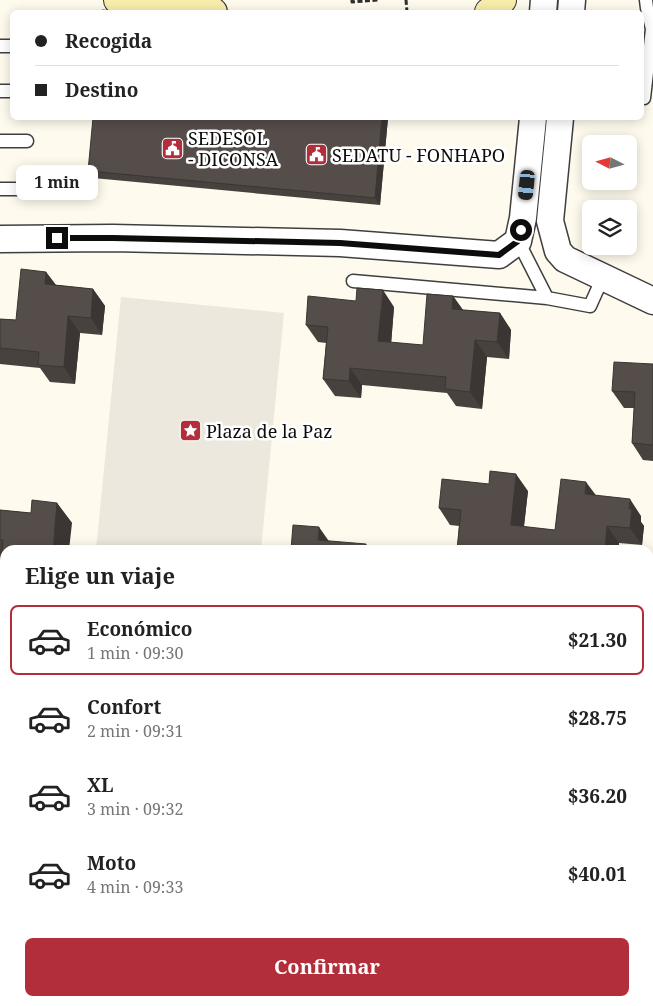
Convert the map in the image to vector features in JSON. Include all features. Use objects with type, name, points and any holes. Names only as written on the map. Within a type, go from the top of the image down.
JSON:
[{"type":"main road","points":[[118,0],[194,10]]},
{"type":"main road","points":[[493,10],[502,0]]},
{"type":"street","points":[[0,239],[113,238],[340,243],[499,255],[518,241],[523,218],[534,120]]},
{"type":"street","points":[[560,120],[550,221],[558,251],[565,259],[653,300]]},
{"type":"lane","points":[[644,98],[653,30],[646,0]]},
{"type":"lane","points":[[0,141],[27,140]]},
{"type":"lane","points":[[0,189],[26,190]]},
{"type":"lane","points":[[518,241],[547,298]]},
{"type":"lane","points":[[353,281],[547,298],[590,306],[603,277]]},
{"type":"path","points":[[352,1],[378,0]]},
{"type":"shaded area","name":"Plaza de la Paz","points":[[121,297],[284,313],[261,545],[96,545]]},
{"type":"building","points":[[93,120],[382,120],[375,198],[88,171]]},
{"type":"building","points":[[21,269],[46,272],[45,284],[93,289],[91,318],[68,316],[64,367],[38,365],[39,352],[0,348],[0,319],[16,320]]},
{"type":"building","points":[[357,288],[383,290],[378,341],[423,345],[427,294],[453,296],[452,309],[500,313],[497,342],[475,340],[470,392],[445,389],[446,377],[350,368],[349,381],[323,379],[328,327],[306,325],[308,296],[356,301]]},
{"type":"building","points":[[614,362],[653,364],[653,445],[632,443],[635,392],[612,391]]},
{"type":"building","points":[[490,471],[516,474],[511,525],[555,530],[561,479],[586,482],[585,494],[630,499],[629,509],[632,509],[630,528],[607,526],[605,545],[458,545],[461,510],[439,508],[442,479],[489,484]]},
{"type":"building","points":[[32,500],[57,503],[53,545],[2,545],[3,540],[0,540],[0,510],[31,513]]},
{"type":"building","points":[[293,525],[319,527],[318,540],[366,544],[366,545],[291,545]]},
{"type":"place","name":"SEDESOL - DICONSA","points":[[172,148]]},
{"type":"place","name":"SEDATU - FONHAPO","points":[[316,155]]},
{"type":"place","name":"Plaza de la Paz","points":[[190,431]]},
{"type":"route","points":[[57,238],[340,243],[499,255],[518,241],[521,230]]}]
